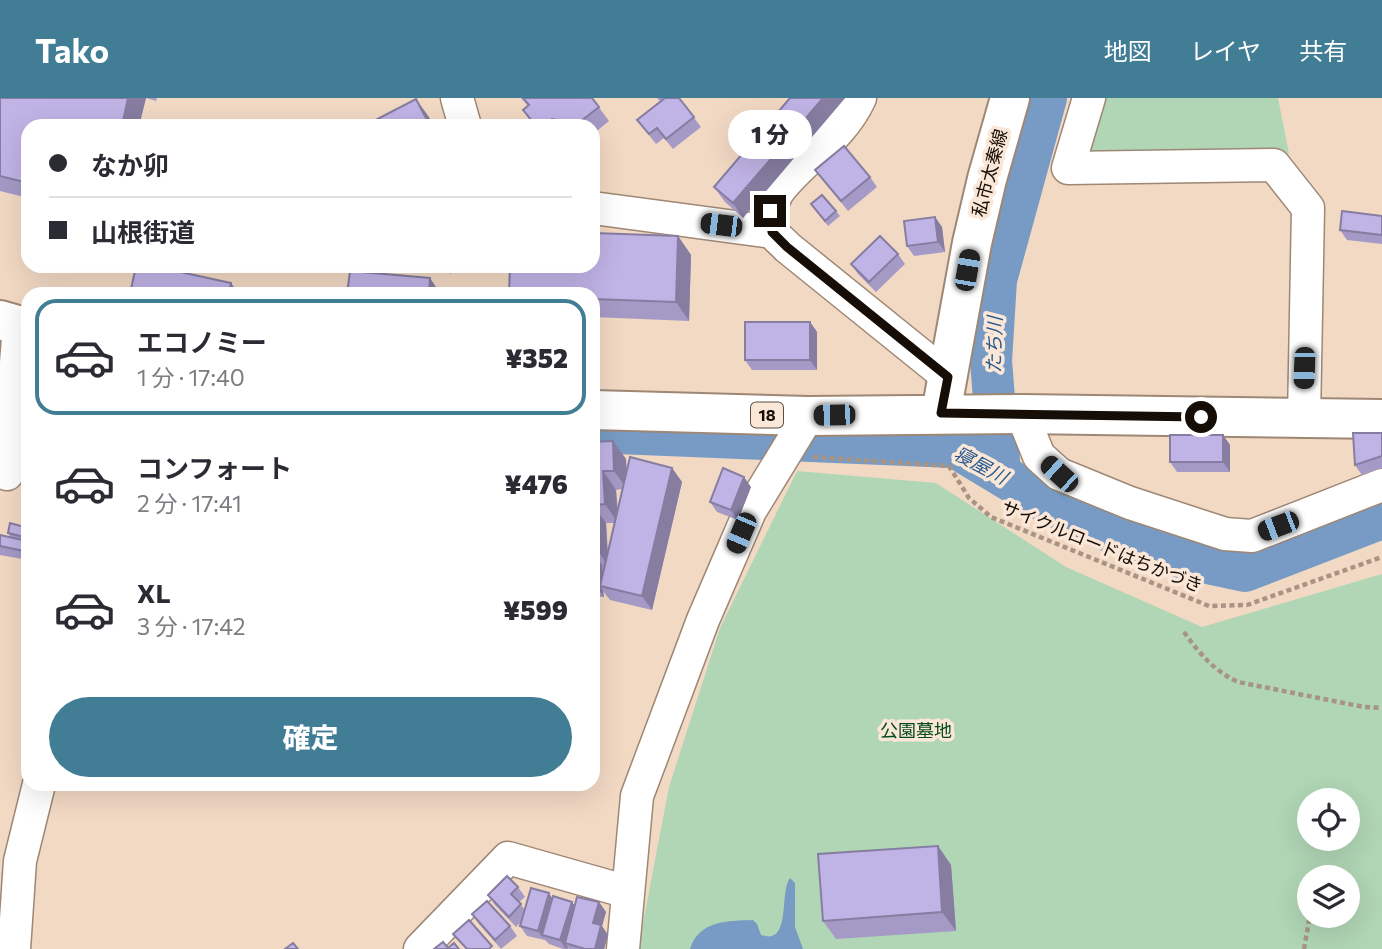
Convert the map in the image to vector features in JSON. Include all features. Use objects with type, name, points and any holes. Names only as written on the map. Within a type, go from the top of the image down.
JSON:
[{"type":"main road","name":"私市太秦線","points":[[953,401],[972,243],[1010,98]]},
{"type":"main road","name":"18","points":[[600,411],[794,439],[953,401],[1019,414],[1382,419]]},
{"type":"street","points":[[457,98],[464,119]]},
{"type":"street","points":[[772,232],[770,211],[778,190],[831,140],[853,113],[860,98]]},
{"type":"street","points":[[1089,98],[1068,168],[1273,165],[1308,208],[1304,419]]},
{"type":"street","points":[[600,209],[772,232],[953,401]]},
{"type":"street","points":[[12,474],[16,325]]},
{"type":"street","points":[[1019,414],[1039,456],[1059,474],[1130,503],[1225,534],[1252,536],[1382,485]]},
{"type":"street","points":[[623,949],[637,796],[703,620],[750,511],[794,439]]},
{"type":"street","points":[[14,949],[10,857],[36,791]]},
{"type":"street","points":[[420,949],[508,858],[628,892]]},
{"type":"path","name":"サイクルロードはちかづき","points":[[794,439],[948,466],[970,498],[991,517],[1209,606],[1247,605],[1382,557]]},
{"type":"path","points":[[1184,632],[1209,663],[1225,676],[1238,682],[1364,707],[1382,708]]},
{"type":"path","points":[[1304,949],[1308,928]]},
{"type":"green space","points":[[1098,98],[1278,98],[1289,154],[1080,158]]},
{"type":"green space","name":"公園墓地","points":[[797,471],[936,483],[1066,567],[1202,627],[1382,574],[1382,949],[638,949],[669,787],[720,628]]},
{"type":"water","points":[[790,878],[795,883],[795,927],[803,949],[690,949],[700,932],[724,922],[753,920],[761,935],[771,936],[777,933]]},
{"type":"building","points":[[0,98],[128,98],[124,119],[21,119],[21,181],[0,176]]},
{"type":"building","points":[[523,98],[592,98],[599,107],[583,119],[530,119],[523,110],[529,105]]},
{"type":"building","points":[[665,98],[679,98],[694,117],[666,139],[657,128],[649,134],[637,120]]},
{"type":"building","points":[[790,98],[823,98],[733,203],[714,187]]},
{"type":"building","points":[[416,99],[426,119],[377,119]]},
{"type":"building","points":[[844,146],[870,177],[841,201],[815,170]]},
{"type":"building","points":[[822,195],[836,211],[825,221],[811,204]]},
{"type":"building","points":[[1342,211],[1382,216],[1382,235],[1340,230]]},
{"type":"building","points":[[935,217],[938,242],[907,246],[904,221]]},
{"type":"building","points":[[600,233],[678,236],[676,302],[600,299],[600,287],[509,287],[510,273],[600,273]]},
{"type":"building","points":[[880,236],[898,254],[869,282],[851,264]]},
{"type":"building","points":[[134,273],[185,273],[231,283],[230,287],[132,287]]},
{"type":"building","points":[[350,273],[430,278],[429,287],[348,287]]},
{"type":"building","points":[[745,322],[810,322],[810,360],[745,360]]},
{"type":"building","points":[[1353,433],[1382,433],[1382,456],[1355,465]]},
{"type":"building","points":[[1170,435],[1223,435],[1223,462],[1170,462]]},
{"type":"building","points":[[613,441],[614,471],[603,471],[605,504],[600,504],[600,442]]},
{"type":"building","points":[[630,457],[672,468],[642,596],[600,586]]},
{"type":"building","points":[[723,468],[744,477],[731,510],[710,502]]},
{"type":"building","points":[[10,523],[21,526],[21,536],[8,533]]},
{"type":"building","points":[[0,535],[21,540],[21,550],[0,546]]},
{"type":"building","points":[[938,846],[942,912],[823,921],[818,854]]},
{"type":"building","points":[[507,876],[518,887],[511,894],[521,904],[509,917],[488,895]]},
{"type":"building","points":[[531,888],[549,893],[538,931],[520,926]]},
{"type":"building","points":[[553,896],[572,902],[560,940],[542,935]]},
{"type":"building","points":[[577,897],[599,902],[593,923],[601,925],[595,949],[565,943]]},
{"type":"building","points":[[487,901],[510,926],[495,940],[472,914]]},
{"type":"building","points":[[469,920],[492,946],[489,949],[467,949],[453,934]]},
{"type":"building","points":[[443,942],[448,948],[454,943],[459,949],[434,949]]},
{"type":"building","points":[[293,943],[298,949],[285,949]]},
{"type":"waterway","name":"たち川","points":[[1000,473],[991,361],[996,280],[1046,98]]},
{"type":"waterway","name":"寝屋川","points":[[600,432],[955,447],[1051,505],[1156,552],[1245,571],[1382,518]]},
{"type":"route","points":[[770,211],[772,232],[787,247],[948,377],[941,413],[1201,417]]}]
